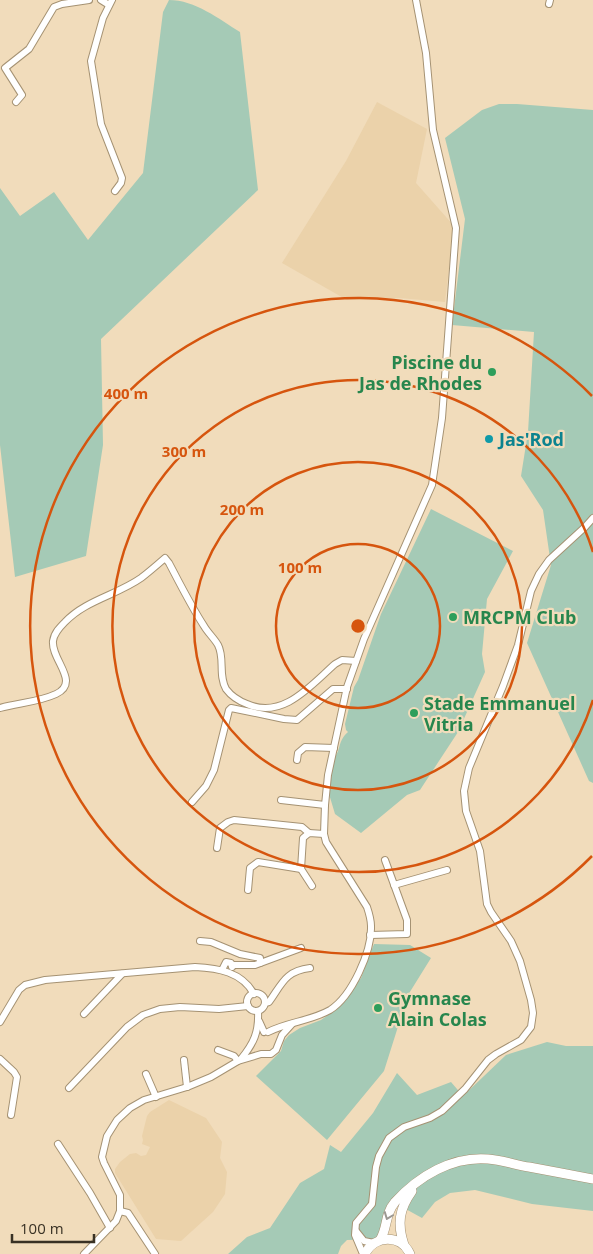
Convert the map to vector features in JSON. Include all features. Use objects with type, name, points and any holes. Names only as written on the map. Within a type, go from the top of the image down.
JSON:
[{"type":"main road","points":[[364,1254],[384,1232],[386,1217],[394,1203],[429,1173],[456,1162],[488,1159],[593,1179]]},
{"type":"main road","points":[[410,1254],[404,1245],[399,1228],[401,1210],[410,1193],[429,1173]]},
{"type":"main road","points":[[377,1241],[392,1239],[404,1245]]},
{"type":"street","points":[[16,102],[21,98],[22,94],[6,68],[29,49],[54,7],[89,0]]},
{"type":"street","points":[[101,0],[110,2],[103,18],[91,61],[101,124],[122,178],[115,191]]},
{"type":"street","points":[[240,1060],[255,1040],[266,1032],[330,1010],[340,1001],[356,978],[370,935],[371,919],[367,907],[332,854],[324,834],[324,805],[334,748],[347,690],[356,661],[432,485],[446,382],[447,335],[456,228],[433,130],[426,53],[416,0]]},
{"type":"street","points":[[364,1254],[357,1242],[355,1230],[358,1220],[370,1208],[373,1201],[376,1167],[379,1156],[389,1138],[404,1127],[430,1118],[442,1111],[465,1089],[488,1060],[521,1040],[531,1027],[533,1020],[531,1000],[520,961],[511,941],[490,912],[487,904],[480,851],[466,811],[464,791],[469,768],[504,686],[518,645],[529,598],[535,583],[549,560],[586,527],[593,518]]},
{"type":"street","points":[[0,708],[55,694],[63,689],[67,684],[67,678],[55,652],[53,639],[56,632],[78,610],[140,578],[165,558],[204,628],[217,643],[222,654],[221,668],[226,688],[236,699],[251,706],[266,708],[280,706],[291,702],[335,664],[342,660],[356,661]]},
{"type":"street","points":[[192,802],[206,786],[214,770],[231,708],[297,720],[333,689],[347,690]]},
{"type":"street","points":[[296,760],[298,753],[305,747],[334,748]]},
{"type":"street","points":[[281,800],[324,805]]},
{"type":"street","points":[[217,848],[220,828],[234,820],[302,828],[309,833],[324,834]]},
{"type":"street","points":[[309,833],[303,838],[301,869],[312,886]]},
{"type":"street","points":[[370,935],[408,934],[407,920],[385,860]]},
{"type":"street","points":[[248,890],[250,868],[258,862],[301,869]]},
{"type":"street","points":[[394,885],[447,870]]},
{"type":"street","points":[[200,941],[211,942],[240,954],[260,958],[260,963]]},
{"type":"street","points":[[222,970],[226,962],[232,965],[255,965],[301,948]]},
{"type":"street","points":[[231,973],[232,965]]},
{"type":"street","points":[[0,1022],[18,990],[25,985],[45,980],[195,967],[231,973],[244,980],[254,994],[262,996],[265,1003]]},
{"type":"street","points":[[254,994],[248,998],[248,1006],[252,1010],[258,1011],[263,1008],[265,1003],[269,1002],[287,977],[298,970],[310,968]]},
{"type":"street","points":[[84,1014],[122,974]]},
{"type":"street","points":[[70,1088],[127,1027],[143,1015],[160,1009],[180,1007],[219,1009],[248,1006]]},
{"type":"street","points":[[258,1011],[259,1021],[255,1049],[261,1054]]},
{"type":"street","points":[[259,1021],[266,1032],[275,1036],[277,1043]]},
{"type":"street","points":[[84,1254],[116,1221],[120,1211],[120,1195],[102,1156],[106,1136],[112,1126],[123,1114],[144,1100],[187,1087],[211,1077],[240,1060],[261,1054],[270,1054],[276,1050],[277,1043],[292,1023]]},
{"type":"street","points":[[218,1050],[240,1060]]},
{"type":"street","points":[[0,1059],[17,1077],[12,1115]]},
{"type":"street","points":[[184,1060],[187,1087]]},
{"type":"street","points":[[146,1074],[156,1097]]},
{"type":"street","points":[[58,1144],[110,1228]]},
{"type":"street","points":[[120,1211],[128,1213],[155,1254]]},
{"type":"street","points":[[355,1230],[364,1241],[377,1241]]},
{"type":"shaded area","points":[[377,102],[427,129],[416,183],[454,226],[445,302],[399,298],[347,300],[282,263],[346,161]]},
{"type":"shaded area","points":[[169,1100],[206,1118],[222,1142],[220,1158],[227,1172],[225,1194],[213,1212],[181,1241],[156,1239],[115,1173],[115,1169],[120,1162],[130,1154],[146,1155],[150,1147],[142,1144],[142,1136],[147,1116]]},
{"type":"green space","points":[[169,0],[188,3],[197,7],[240,32],[258,190],[101,339],[103,445],[86,556],[15,577],[0,445],[0,188],[20,216],[54,192],[88,240],[143,173],[163,12]]},
{"type":"green space","points":[[499,104],[593,110],[593,783],[589,781],[527,643],[551,565],[543,510],[521,476],[528,432],[534,332],[452,325],[465,219],[445,138],[482,110]]},
{"type":"green space","points":[[431,509],[513,551],[487,599],[482,654],[485,672],[458,732],[420,790],[407,795],[361,833],[335,814],[329,794],[334,758],[342,739],[348,732],[345,724],[354,687],[381,614]]},
{"type":"green space","points":[[374,944],[410,945],[431,958],[408,995],[384,1071],[327,1140],[256,1076],[281,1051],[284,1041],[289,1035],[300,1028],[321,1020],[337,1009],[361,978]]},
{"type":"green space","points":[[547,1042],[566,1046],[593,1046],[593,1211],[532,1204],[475,1190],[450,1193],[435,1202],[422,1218],[393,1202],[382,1231],[376,1239],[347,1240],[341,1246],[338,1254],[228,1254],[247,1237],[270,1228],[300,1183],[324,1169],[330,1145],[341,1152],[373,1113],[397,1073],[417,1095],[451,1082],[463,1096],[506,1055]]},
{"type":"place","name":"Piscine du Jas de Rhodes","points":[[492,372]]},
{"type":"place","name":"Jas'Rod","points":[[489,439]]},
{"type":"place","name":"MRCPM Club","points":[[453,617]]},
{"type":"place","name":"Stade Emmanuel Vitria","points":[[414,713]]},
{"type":"place","name":"Gymnase Alain Colas","points":[[378,1008]]}]
